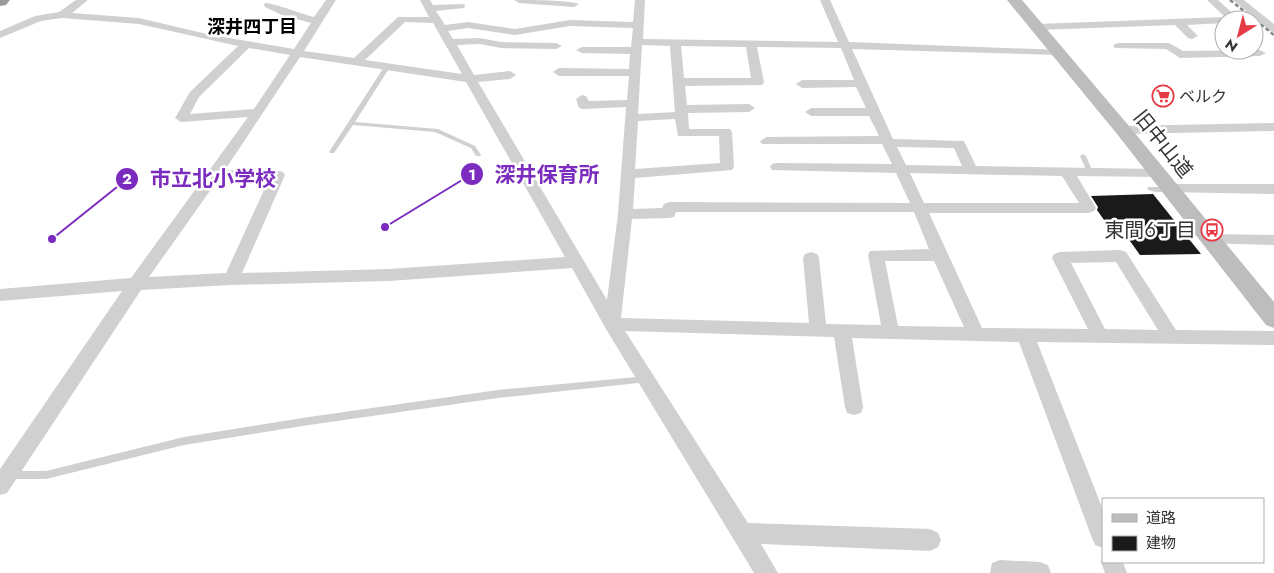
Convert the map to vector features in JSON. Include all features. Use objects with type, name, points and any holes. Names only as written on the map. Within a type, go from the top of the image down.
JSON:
[{"type":"main road","name":"旧中山道","points":[[1014,0],[1123,130],[1154,181],[1170,189],[1274,319]]},
{"type":"street","points":[[62,15],[82,0]]},
{"type":"street","points":[[4,480],[136,284],[258,113],[331,0]]},
{"type":"street","points":[[519,0],[574,4]]},
{"type":"street","points":[[612,324],[625,214],[640,0]]},
{"type":"street","points":[[825,0],[887,142],[920,207],[938,255],[976,334]]},
{"type":"street","points":[[1014,0],[1023,0]]},
{"type":"street","points":[[1212,0],[1224,10]]},
{"type":"street","points":[[1238,0],[1274,28]]},
{"type":"street","points":[[428,4],[460,6]]},
{"type":"street","points":[[428,4],[612,324],[744,533],[767,573]]},
{"type":"street","points":[[269,5],[286,13],[316,21]]},
{"type":"street","points":[[0,34],[39,18],[62,15],[139,21],[247,44],[387,67],[472,79],[510,76]]},
{"type":"street","points":[[356,62],[402,19],[438,24],[468,25],[515,32],[570,23],[637,25]]},
{"type":"street","points":[[1177,21],[1192,36]]},
{"type":"street","points":[[1037,27],[1100,26],[1135,22],[1214,21]]},
{"type":"street","points":[[1135,22],[1151,36]]},
{"type":"street","points":[[1100,26],[1122,49],[1169,46],[1180,55],[1214,54]]},
{"type":"street","points":[[449,42],[480,41],[501,45],[556,46]]},
{"type":"street","points":[[247,44],[194,95],[181,118],[258,113]]},
{"type":"street","points":[[582,50],[675,44],[844,46],[1058,52]]},
{"type":"street","points":[[627,174],[727,167],[725,132],[683,133],[675,44]]},
{"type":"street","points":[[678,82],[758,82],[751,45]]},
{"type":"street","points":[[559,72],[635,73]]},
{"type":"street","points":[[802,84],[861,83]]},
{"type":"street","points":[[582,99],[583,105],[633,103]]},
{"type":"street","points":[[632,118],[681,112],[749,108]]},
{"type":"street","points":[[811,112],[874,112]]},
{"type":"street","points":[[1123,130],[1274,128]]},
{"type":"street","points":[[767,140],[959,144],[971,171]]},
{"type":"street","points":[[811,140],[815,168]]},
{"type":"street","points":[[777,167],[1090,172],[1154,181]]},
{"type":"street","points":[[625,214],[669,213],[669,207],[1089,208],[1067,172]]},
{"type":"street","points":[[215,174],[278,175],[231,279]]},
{"type":"street","points":[[1170,189],[1274,189]]},
{"type":"street","points":[[1210,239],[1274,240]]},
{"type":"street","points":[[891,332],[876,255],[938,255]]},
{"type":"street","points":[[1100,336],[1060,258],[1120,256],[1171,337]]},
{"type":"street","points":[[811,258],[818,331]]},
{"type":"street","points":[[0,295],[136,284],[231,279],[388,275],[577,262]]},
{"type":"street","points":[[612,324],[818,331],[1274,338]]},
{"type":"street","points":[[842,331],[854,407]]},
{"type":"street","points":[[1025,335],[1102,535]]},
{"type":"street","points":[[744,533],[930,540]]},
{"type":"street","points":[[1000,571],[1040,573]]},
{"type":"lane","points":[[332,152],[387,67]]},
{"type":"lane","points":[[351,123],[436,130],[473,147],[478,155]]},
{"type":"lane","points":[[1083,156],[1090,172]]},
{"type":"lane","points":[[4,480],[46,475],[184,441],[309,421],[498,394],[647,379]]},
{"type":"building","points":[[1153,194],[1201,254],[1140,255],[1120,227],[1109,227],[1097,210],[1098,207],[1091,196]]},
{"type":"railway","points":[[1230,0],[1274,35]]},
{"type":"place","name":"ベルク","points":[[1163,96]]},
{"type":"place","name":"深井保育所","points":[[385,227]]},
{"type":"place","name":"東間6丁目","points":[[1212,230]]},
{"type":"place","name":"市立北小学校","points":[[52,239]]},
{"type":"district","name":"深井四丁目","points":[[252,27]]}]
